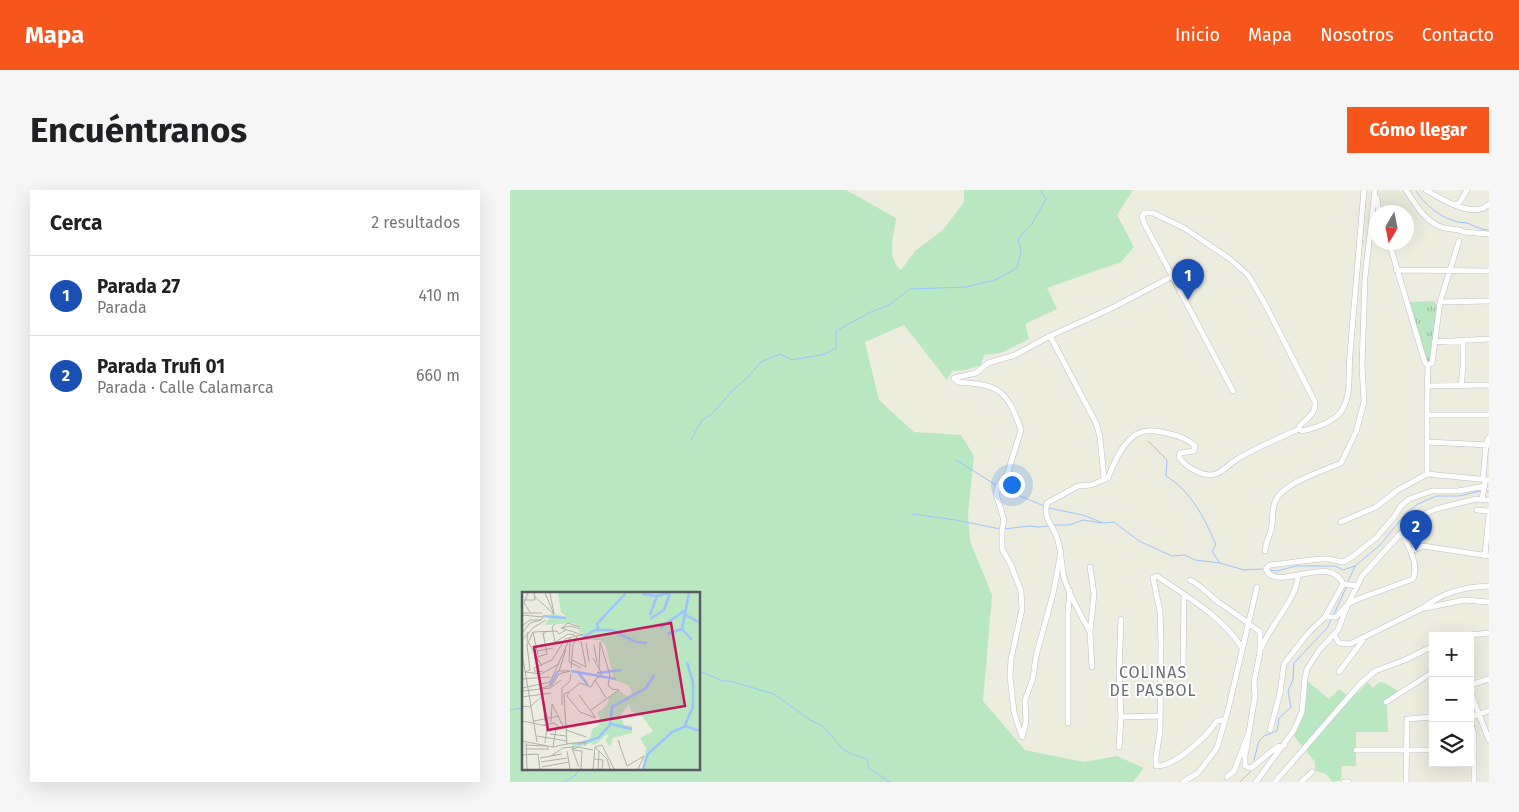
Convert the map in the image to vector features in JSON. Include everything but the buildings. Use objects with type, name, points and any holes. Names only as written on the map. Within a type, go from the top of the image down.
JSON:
[{"type":"street","points":[[1090,632],[1066,584],[1056,534],[1047,521],[1047,503],[1078,486],[1091,485],[1108,478],[1115,461],[1127,444],[1141,432],[1149,431],[1171,434],[1192,444],[1195,446],[1194,451],[1180,453],[1180,460],[1194,470],[1210,474],[1218,473],[1255,449],[1299,429],[1304,430],[1333,419],[1341,412],[1346,402],[1364,190]]},
{"type":"street","points":[[1406,190],[1428,220],[1443,228],[1489,234]]},
{"type":"street","points":[[1426,190],[1435,192],[1456,205],[1476,211],[1481,211],[1489,204]]},
{"type":"street","points":[[1456,205],[1467,190]]},
{"type":"street","points":[[1375,191],[1378,205]]},
{"type":"street","points":[[1265,551],[1272,526],[1272,509],[1277,497],[1292,484],[1341,463],[1360,421],[1364,395],[1362,366],[1365,277],[1375,191]]},
{"type":"street","points":[[1232,391],[1143,220],[1143,215],[1146,212],[1153,213],[1184,228],[1230,259],[1252,281],[1315,402],[1314,413],[1300,425],[1299,429]]},
{"type":"street","points":[[1428,365],[1432,363],[1440,302],[1459,241]]},
{"type":"street","points":[[1391,250],[1425,363],[1428,365],[1427,474]]},
{"type":"street","points":[[1396,270],[1489,271]]},
{"type":"street","points":[[1061,552],[1053,594],[1026,700],[1026,722],[1022,737],[1014,712],[1010,669],[1022,609],[1021,591],[1011,565],[1002,549],[1004,520],[996,494],[999,484],[1008,475],[1021,430],[1008,401],[1001,392],[992,386],[958,382],[954,378],[976,372],[988,363],[1015,355],[1050,336],[1112,308],[1172,276]]},
{"type":"street","points":[[1440,302],[1489,301]]},
{"type":"street","points":[[1050,336],[1096,424],[1102,454],[1103,476],[1106,479]]},
{"type":"street","points":[[1434,342],[1489,340]]},
{"type":"street","points":[[1461,386],[1463,341]]},
{"type":"street","points":[[1428,386],[1489,385]]},
{"type":"street","points":[[1427,415],[1489,415]]},
{"type":"street","points":[[1482,499],[1486,481],[1489,437]]},
{"type":"street","points":[[1427,442],[1488,444]]},
{"type":"street","points":[[1340,522],[1376,507],[1398,490],[1427,474],[1486,481]]},
{"type":"street","points":[[1356,586],[1343,584],[1338,576],[1326,571],[1273,576],[1266,572],[1266,569],[1270,565],[1320,559],[1340,562],[1347,560],[1376,538],[1394,518],[1401,506],[1409,499],[1432,491],[1458,491],[1486,481]]},
{"type":"street","points":[[1256,782],[1285,745],[1294,730],[1302,712],[1307,669],[1320,649],[1334,635],[1342,622],[1356,586],[1366,571],[1401,533],[1427,512],[1476,499],[1489,500]]},
{"type":"street","points":[[1411,551],[1416,548],[1428,547],[1487,556],[1489,513],[1477,510]]},
{"type":"street","points":[[1325,617],[1336,617],[1348,604],[1413,579],[1415,570],[1411,551],[1401,533]]},
{"type":"street","points":[[1090,567],[1094,594],[1090,632],[1092,667]]},
{"type":"street","points":[[1285,745],[1277,747],[1251,768],[1247,768],[1244,763],[1255,696],[1254,675],[1260,652],[1271,628],[1296,590],[1298,575]]},
{"type":"street","points":[[1224,720],[1217,721],[1210,732],[1174,761],[1163,767],[1156,766],[1160,731],[1160,611],[1152,578],[1157,576],[1204,609],[1226,628],[1242,648]]},
{"type":"street","points":[[1190,580],[1197,583],[1216,600],[1260,632],[1260,652]]},
{"type":"street","points":[[1270,730],[1280,693],[1284,664],[1309,632],[1325,617],[1343,584]]},
{"type":"street","points":[[1334,635],[1342,644],[1350,644],[1423,608],[1454,590],[1489,586]]},
{"type":"street","points":[[1183,782],[1195,776],[1217,748],[1257,587]]},
{"type":"street","points":[[1068,723],[1068,613],[1070,591]]},
{"type":"street","points":[[1183,669],[1184,595]]},
{"type":"street","points":[[1423,608],[1464,600],[1489,602]]},
{"type":"street","points":[[1119,747],[1121,717],[1119,673],[1121,619]]},
{"type":"street","points":[[1474,635],[1489,633]]},
{"type":"street","points":[[1339,672],[1364,638]]},
{"type":"street","points":[[1275,782],[1360,684],[1375,671],[1405,660],[1429,648]]},
{"type":"street","points":[[1386,702],[1429,675]]},
{"type":"street","points":[[1474,684],[1489,680]]},
{"type":"street","points":[[1474,702],[1489,740]]},
{"type":"street","points":[[1474,716],[1489,711]]},
{"type":"street","points":[[1121,717],[1160,716]]},
{"type":"street","points":[[1406,782],[1407,719],[1429,717]]},
{"type":"street","points":[[1226,778],[1234,771],[1250,732]]},
{"type":"street","points":[[1356,750],[1429,750]]},
{"type":"street","points":[[1473,767],[1474,782]]},
{"type":"street","points":[[1301,782],[1312,772]]},
{"type":"street","points":[[1344,782],[1349,782]]},
{"type":"green space","points":[[510,190],[846,190],[896,218],[892,253],[896,265],[901,270],[915,251],[943,230],[964,202],[964,190],[1133,190],[1117,215],[1134,247],[1121,262],[1047,288],[1057,309],[1025,324],[1029,339],[1001,353],[984,355],[981,365],[966,370],[952,371],[947,380],[904,325],[865,342],[879,400],[914,432],[961,435],[974,456],[968,514],[970,541],[992,595],[983,701],[1025,750],[1084,762],[1117,756],[1144,768],[1133,782],[510,782]]},
{"type":"green space","points":[[1434,301],[1438,307],[1431,360],[1428,362],[1426,361],[1409,302]]},
{"type":"green space","points":[[1307,681],[1329,699],[1339,689],[1347,695],[1352,689],[1357,693],[1368,682],[1373,688],[1379,682],[1385,683],[1400,692],[1383,702],[1387,706],[1388,732],[1356,732],[1356,766],[1342,766],[1341,780],[1333,782],[1326,774],[1315,771],[1315,762],[1294,736],[1305,709]]},
{"type":"waterway","points":[[691,440],[702,420],[712,414],[761,362],[780,354],[792,360],[825,354],[836,348],[836,331],[871,312],[889,305],[910,289],[966,287],[995,280],[1017,268],[1021,251],[1018,239],[1032,224],[1046,199],[1041,192],[1042,190]]},
{"type":"waterway","points":[[1416,191],[1429,206],[1440,214],[1458,222],[1468,223],[1481,229],[1489,230]]},
{"type":"waterway","points":[[1148,441],[1167,460],[1166,476],[1183,489],[1202,516],[1216,545],[1212,551],[1219,562]]},
{"type":"waterway","points":[[956,460],[996,485]]},
{"type":"waterway","points":[[999,487],[1044,506]]},
{"type":"waterway","points":[[1348,582],[1355,566],[1380,545],[1407,512],[1418,504],[1436,496],[1459,496],[1480,491]]},
{"type":"waterway","points":[[1048,508],[1083,515],[1103,523],[1114,522],[1139,541],[1172,556],[1185,555],[1195,560],[1220,563],[1244,570],[1262,569]]},
{"type":"waterway","points":[[912,514],[1000,529]]},
{"type":"waterway","points":[[1053,525],[1069,525],[1083,520],[1101,523]]},
{"type":"waterway","points":[[1004,529],[1050,526]]},
{"type":"waterway","points":[[1270,570],[1277,571],[1296,566],[1335,566],[1343,570],[1355,566]]},
{"type":"waterway","points":[[1333,616],[1347,586]]},
{"type":"waterway","points":[[1254,760],[1259,741],[1264,736],[1277,731],[1279,718],[1291,707],[1288,691],[1293,680],[1294,663],[1328,627],[1331,619]]},
{"type":"waterway","points":[[700,671],[722,681],[730,681],[774,694],[810,720],[823,726],[843,749],[867,759],[869,768],[890,782]]},
{"type":"waterway","points":[[510,710],[522,708]]},
{"type":"waterway","points":[[564,782],[576,775],[579,770]]},
{"type":"waterway","points":[[1240,782],[1251,771]]},
{"type":"place","name":"Parada 27","points":[[1188,300]]},
{"type":"place","name":"Parada Trufi 01","points":[[1416,551]]},
{"type":"district","name":"COLINAS DE PASBOL","points":[[1153,681]]}]
